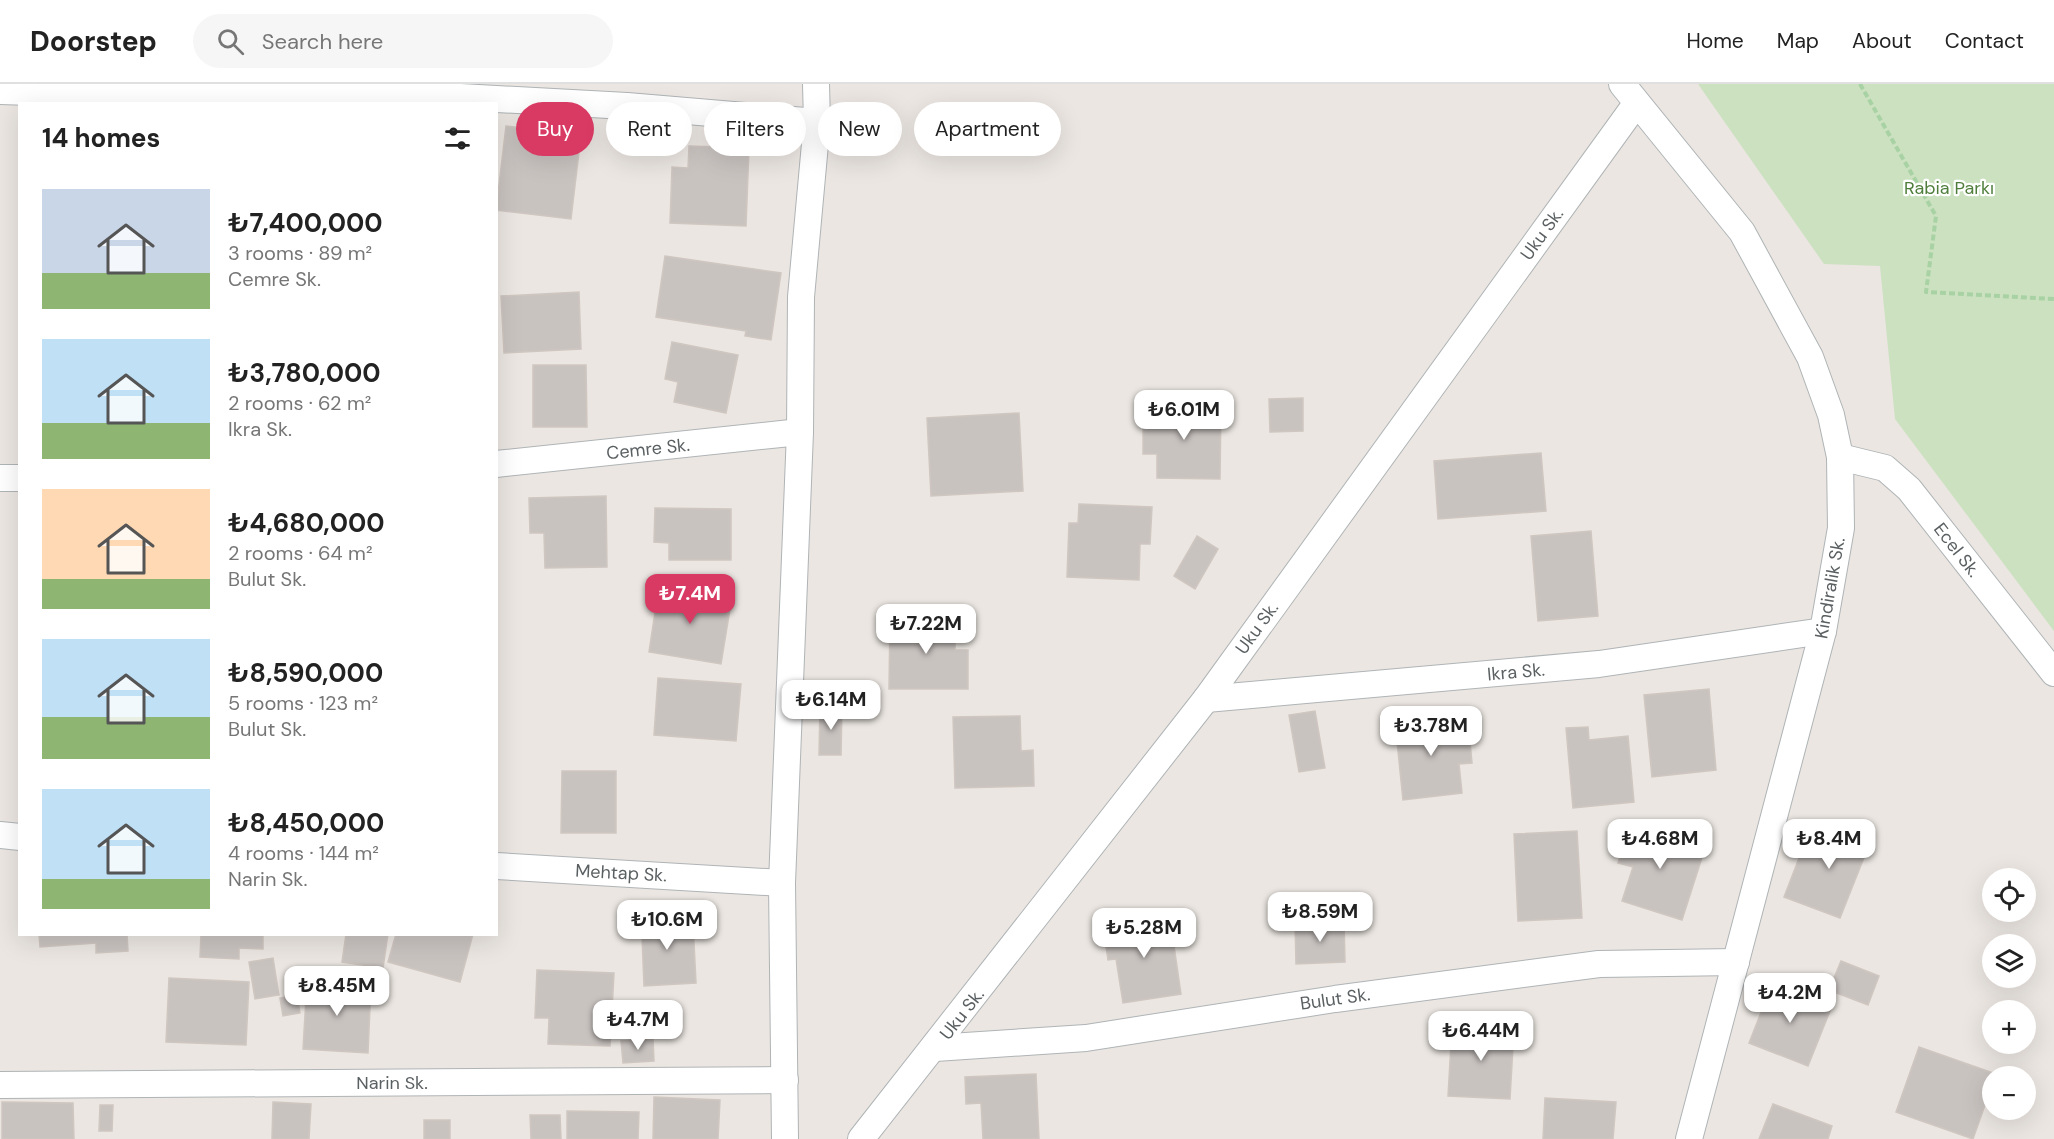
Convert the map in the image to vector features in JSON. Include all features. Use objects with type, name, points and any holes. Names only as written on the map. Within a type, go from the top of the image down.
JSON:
[{"type":"street","points":[[785,1139],[782,883],[800,432],[801,297],[817,122],[816,84]]},
{"type":"street","points":[[0,92],[121,95],[292,92],[442,96],[627,106],[817,122]]},
{"type":"street","name":"Kindiralik Sk.","points":[[1629,94],[1742,232],[1810,357],[1831,415],[1840,457],[1841,528],[1823,631],[1689,1139]]},
{"type":"street","name":"Uku Sk.","points":[[861,1139],[935,1048],[1206,699],[1629,94]]},
{"type":"street","name":"Cemre Sk.","points":[[498,464],[800,432]]},
{"type":"street","name":"Ecel Sk.","points":[[1840,457],[1885,468],[1909,489],[2054,673]]},
{"type":"street","points":[[0,478],[18,478]]},
{"type":"street","name":"Ikra Sk.","points":[[1206,699],[1599,664],[1823,631]]},
{"type":"street","points":[[0,835],[18,837]]},
{"type":"street","name":"Mehtap Sk.","points":[[498,866],[782,883]]},
{"type":"street","name":"Bulut Sk.","points":[[935,1048],[1086,1038],[1335,999],[1599,964],[1736,962]]},
{"type":"street","name":"Narin Sk.","points":[[0,1085],[785,1080]]},
{"type":"path","points":[[1860,84],[1936,216],[1926,291],[2054,299]]},
{"type":"green space","name":"Rabia Parkı","points":[[1698,84],[2054,84],[2054,631],[1895,419],[1880,266],[1824,264]]},
{"type":"building","points":[[506,126],[516,127],[516,156],[578,156],[571,219],[498,210]]},
{"type":"building","points":[[692,146],[704,146],[704,156],[749,156],[746,226],[670,223],[672,167],[688,168]]},
{"type":"building","points":[[665,256],[781,273],[771,340],[745,336],[746,331],[656,317]]},
{"type":"building","points":[[579,292],[581,349],[504,353],[501,296]]},
{"type":"building","points":[[672,342],[738,355],[726,413],[674,402],[678,382],[665,379]]},
{"type":"building","points":[[533,365],[586,365],[587,427],[533,427]]},
{"type":"building","points":[[1303,398],[1303,431],[1270,432],[1269,399]]},
{"type":"building","points":[[1143,406],[1221,406],[1220,479],[1157,478],[1157,454],[1143,454]]},
{"type":"building","points":[[1019,413],[1023,491],[931,496],[927,418]]},
{"type":"building","points":[[1541,453],[1546,511],[1438,519],[1434,461]]},
{"type":"building","points":[[606,496],[607,567],[545,568],[544,533],[530,533],[529,498]]},
{"type":"building","points":[[1079,504],[1152,507],[1150,544],[1140,544],[1139,580],[1067,577],[1069,523],[1078,523]]},
{"type":"building","points":[[655,508],[731,509],[731,560],[669,560],[669,543],[654,542]]},
{"type":"building","points":[[1591,531],[1598,616],[1538,621],[1531,536]]},
{"type":"building","points":[[1197,536],[1218,549],[1195,589],[1174,576]]},
{"type":"building","points":[[659,586],[732,597],[721,664],[649,652]]},
{"type":"building","points":[[890,618],[955,619],[955,650],[968,650],[968,689],[889,689]]},
{"type":"building","points":[[658,678],[741,684],[736,741],[654,735]]},
{"type":"building","points":[[1709,689],[1716,770],[1652,777],[1644,695]]},
{"type":"building","points":[[820,707],[842,707],[841,755],[819,755]]},
{"type":"building","points":[[1315,711],[1325,768],[1299,772],[1289,715]]},
{"type":"building","points":[[1457,715],[1460,743],[1470,742],[1472,763],[1459,764],[1462,793],[1403,800],[1395,722]]},
{"type":"building","points":[[1020,716],[1021,751],[1033,750],[1034,786],[955,788],[953,717]]},
{"type":"building","points":[[1588,727],[1589,740],[1628,736],[1634,802],[1573,808],[1566,728]]},
{"type":"building","points":[[562,771],[616,771],[616,833],[561,833]]},
{"type":"building","points":[[1823,821],[1871,840],[1840,918],[1784,897],[1801,853],[1810,856]]},
{"type":"building","points":[[1631,822],[1706,845],[1682,920],[1622,901],[1633,867],[1618,863]]},
{"type":"building","points":[[1577,831],[1582,918],[1518,921],[1514,834]]},
{"type":"building","points":[[641,911],[666,912],[666,922],[693,923],[696,983],[644,986]]},
{"type":"building","points":[[1170,918],[1181,994],[1123,1003],[1116,959],[1108,960],[1103,927]]},
{"type":"building","points":[[1344,922],[1345,962],[1296,964],[1295,923]]},
{"type":"building","points":[[39,936],[127,936],[128,951],[96,953],[96,943],[40,947]]},
{"type":"building","points":[[201,936],[263,936],[263,949],[239,948],[239,959],[200,957]]},
{"type":"building","points":[[346,936],[388,936],[383,968],[342,962]]},
{"type":"building","points":[[395,936],[472,936],[460,982],[388,962]]},
{"type":"building","points":[[273,958],[279,995],[255,999],[249,962]]},
{"type":"building","points":[[1841,961],[1879,976],[1868,1005],[1829,990]]},
{"type":"building","points":[[537,970],[614,973],[610,1046],[548,1044],[549,1018],[535,1018]]},
{"type":"building","points":[[169,978],[249,982],[246,1045],[166,1042]]},
{"type":"building","points":[[307,981],[371,984],[368,1053],[303,1049]]},
{"type":"building","points":[[1773,982],[1832,1006],[1808,1066],[1749,1043]]},
{"type":"building","points":[[297,995],[300,1013],[283,1016],[280,998]]},
{"type":"building","points":[[1452,1026],[1514,1029],[1510,1099],[1448,1096]]},
{"type":"building","points":[[653,1039],[654,1061],[623,1063],[621,1041]]},
{"type":"building","points":[[1919,1047],[1982,1069],[1982,1113],[1973,1139],[1896,1112]]},
{"type":"building","points":[[1036,1074],[1039,1139],[983,1139],[981,1103],[966,1104],[965,1077]]},
{"type":"building","points":[[654,1097],[720,1100],[718,1139],[653,1139]]},
{"type":"building","points":[[1545,1098],[1616,1102],[1613,1139],[1543,1139]]},
{"type":"building","points":[[2,1102],[73,1103],[74,1139],[2,1139]]},
{"type":"building","points":[[273,1102],[311,1104],[309,1139],[272,1139]]},
{"type":"building","points":[[1773,1104],[1832,1126],[1828,1139],[1759,1139]]},
{"type":"building","points":[[100,1105],[113,1105],[112,1131],[99,1131]]},
{"type":"building","points":[[567,1111],[639,1112],[638,1139],[567,1139]]},
{"type":"building","points":[[530,1115],[560,1115],[561,1139],[531,1139]]},
{"type":"building","points":[[424,1120],[450,1120],[450,1139],[424,1139]]}]
